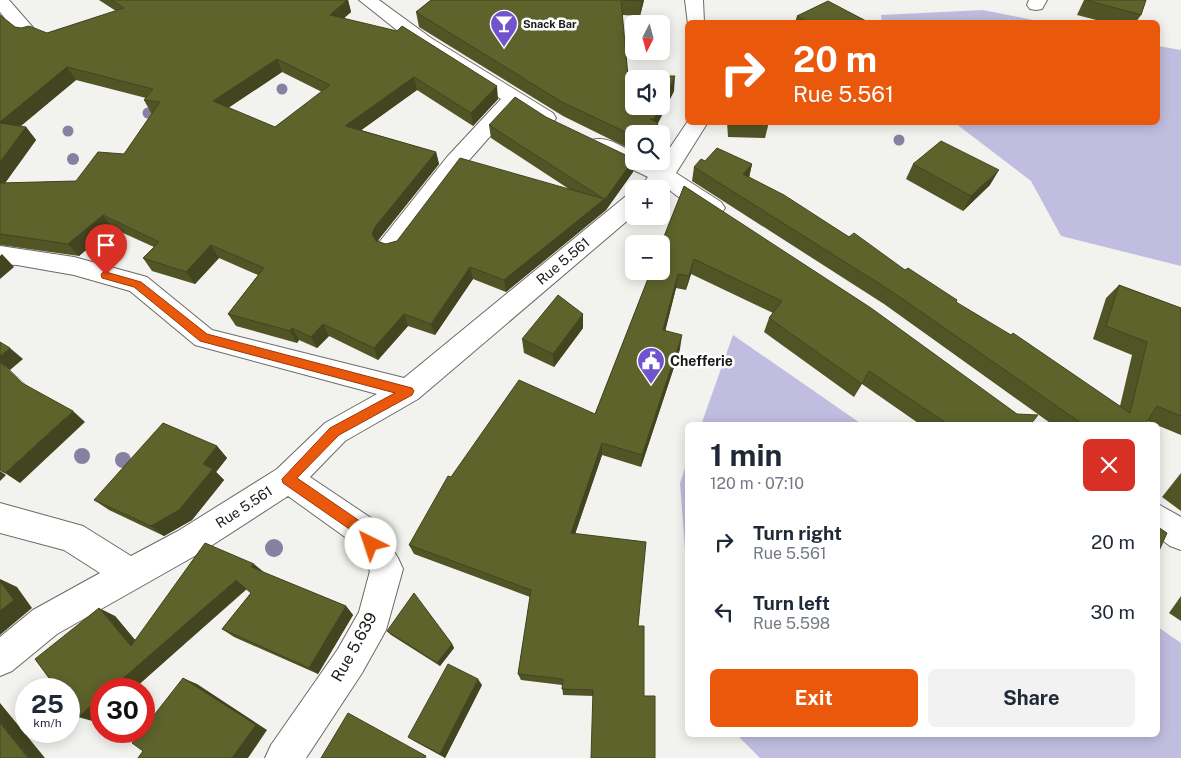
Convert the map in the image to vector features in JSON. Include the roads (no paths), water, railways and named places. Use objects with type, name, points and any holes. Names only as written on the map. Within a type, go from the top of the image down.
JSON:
[{"type":"street","points":[[368,0],[424,42],[513,98],[654,180]]},
{"type":"street","points":[[694,0],[695,20]]},
{"type":"street","points":[[0,1],[30,35]]},
{"type":"street","points":[[390,246],[455,162],[513,98]]},
{"type":"street","points":[[658,180],[685,137],[695,125]]},
{"type":"street","points":[[670,188],[729,218]]},
{"type":"street","name":"Rue 5.561","points":[[0,659],[45,622],[189,542],[288,479],[335,432],[408,391],[625,210]]},
{"type":"street","points":[[0,255],[74,266],[138,284],[204,338],[408,391]]},
{"type":"street","name":"Rue 5.639","points":[[284,758],[360,644],[374,618],[387,569],[363,531],[288,479]]},
{"type":"street","points":[[0,518],[72,537],[130,574]]},
{"type":"street","points":[[1160,520],[1181,535]]},
{"type":"place","name":"Snack Bar","points":[[504,48]]},
{"type":"place","name":"Chefferie","points":[[651,385]]}]
